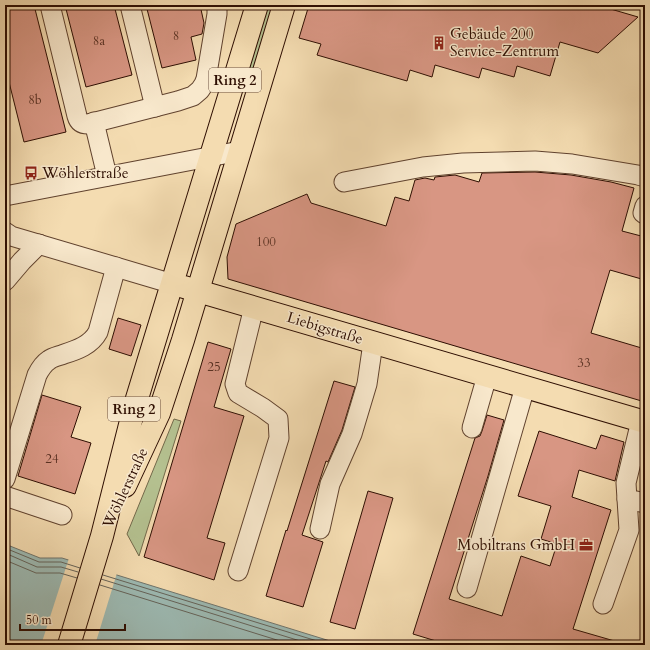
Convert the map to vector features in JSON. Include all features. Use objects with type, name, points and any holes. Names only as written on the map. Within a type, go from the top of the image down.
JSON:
[{"type":"main road","name":"Wöhlerstraße","points":[[69,645],[102,536],[135,405],[257,5]]},
{"type":"main road","name":"Wöhlerstraße","points":[[102,536],[159,413],[198,291],[284,5]]},
{"type":"main road","name":"Liebigstraße","points":[[173,284],[643,422]]},
{"type":"street","points":[[50,5],[78,120],[82,124],[178,102],[193,96],[204,84],[218,14],[217,5]]},
{"type":"street","points":[[130,5],[155,107]]},
{"type":"street","points":[[94,122],[107,176]]},
{"type":"street","points":[[5,196],[240,151]]},
{"type":"street","points":[[344,182],[424,167],[463,163],[519,162],[572,164],[645,177]]},
{"type":"street","points":[[645,206],[643,213],[645,214]]},
{"type":"street","name":"Liebigstraße","points":[[5,232],[11,236],[173,284]]},
{"type":"street","points":[[5,281],[39,244]]},
{"type":"street","points":[[5,479],[37,375],[42,366],[50,359],[88,344],[94,339],[98,332],[116,267]]},
{"type":"street","points":[[238,571],[279,438],[278,419],[238,393],[235,384],[254,307]]},
{"type":"street","points":[[320,529],[330,484],[352,434],[367,384],[373,343]]},
{"type":"street","points":[[472,428],[487,376]]},
{"type":"street","points":[[467,588],[525,387]]},
{"type":"street","points":[[603,604],[629,530],[636,501],[626,483],[643,422]]},
{"type":"street","points":[[5,496],[62,515]]},
{"type":"green space","points":[[265,5],[275,5],[251,86],[241,86]]},
{"type":"green space","points":[[174,419],[181,421],[139,556],[127,534]]},
{"type":"water","points":[[5,544],[40,558],[62,558],[343,645],[5,645]]},
{"type":"pier","points":[[69,558],[117,573],[95,645],[41,645]]},
{"type":"building","points":[[5,5],[34,5],[66,132],[24,142],[5,66]]},
{"type":"building","points":[[65,5],[114,5],[132,75],[86,87]]},
{"type":"building","points":[[146,5],[200,5],[204,23],[202,34],[191,37],[196,60],[162,68]]},
{"type":"building","name":"Gebäude 200 Service-Zentrum","points":[[309,5],[597,5],[638,17],[598,53],[560,42],[550,76],[517,66],[514,77],[482,68],[479,78],[435,65],[432,77],[410,70],[407,81],[317,55],[321,44],[299,38]]},
{"type":"building","points":[[535,172],[571,175],[611,182],[634,188],[622,231],[645,237],[645,280],[610,270],[591,333],[645,349],[645,402],[228,279],[227,257],[236,224],[307,194],[311,203],[386,226],[395,197],[409,201],[415,180],[425,178],[434,180],[435,177],[455,175],[479,182],[482,173]]},
{"type":"building","points":[[118,318],[141,325],[131,356],[109,349]]},
{"type":"building","points":[[208,342],[231,349],[214,407],[244,416],[207,538],[225,543],[214,580],[144,557]]},
{"type":"building","points":[[334,381],[355,387],[342,430],[328,462],[326,461],[302,535],[323,542],[303,607],[266,596]]},
{"type":"building","points":[[42,395],[81,407],[71,437],[91,443],[75,494],[18,476]]},
{"type":"building","points":[[487,415],[504,420],[449,599],[502,616],[521,556],[550,566],[557,544],[541,539],[551,506],[518,496],[539,431],[596,449],[601,435],[624,442],[615,481],[579,470],[572,497],[611,510],[573,629],[618,642],[617,645],[434,645],[436,641],[413,634],[475,438],[480,436]]},
{"type":"building","points":[[368,491],[393,498],[355,629],[330,622]]},
{"type":"place","name":"Gebäude 200 Service-Zentrum","points":[[439,43]]},
{"type":"place","name":"Wöhlerstraße","points":[[31,173]]},
{"type":"place","name":"Mobiltrans GmbH","points":[[586,545]]}]
